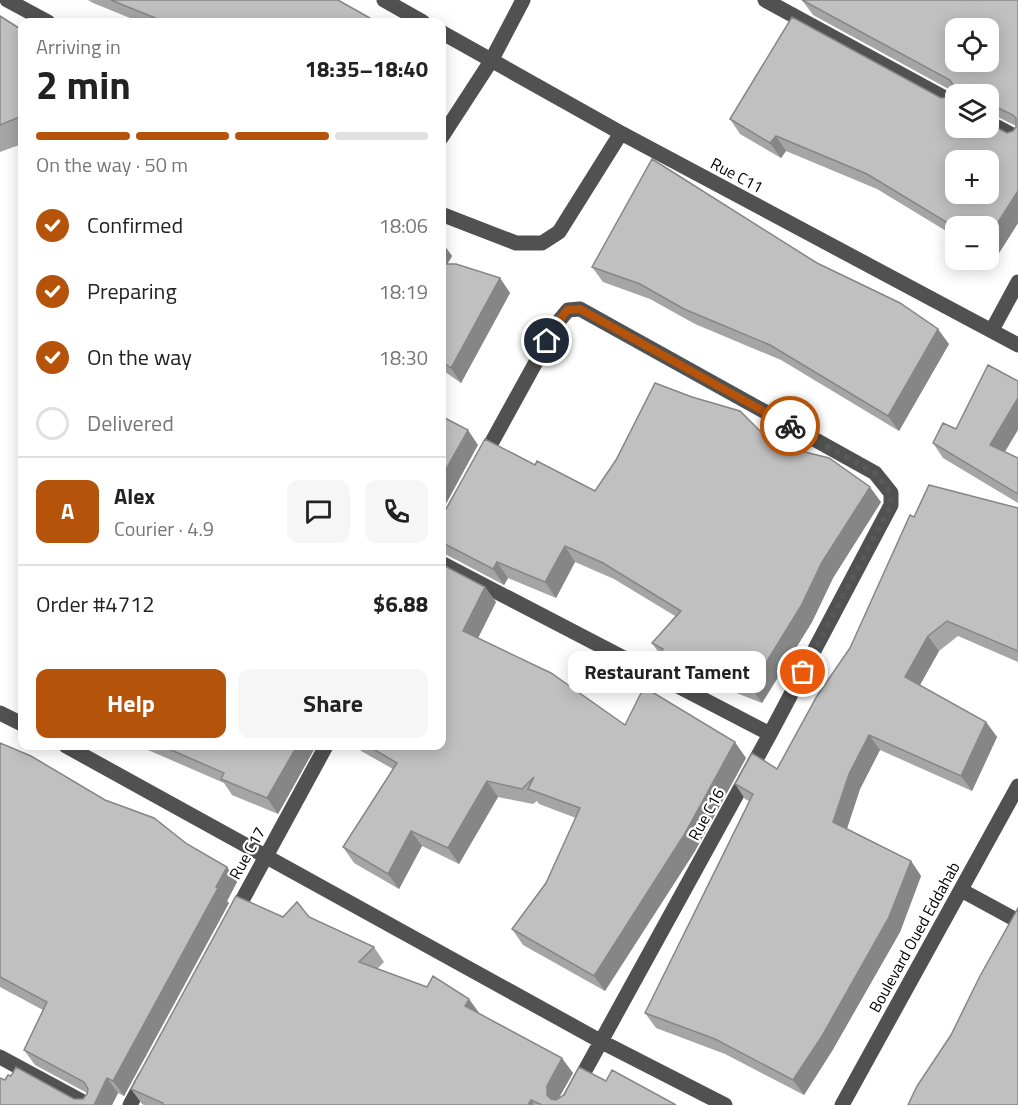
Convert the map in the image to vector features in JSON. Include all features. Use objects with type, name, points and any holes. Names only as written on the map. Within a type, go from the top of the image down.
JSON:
[{"type":"street","points":[[7,0],[41,18]]},
{"type":"street","points":[[384,0],[416,18]]},
{"type":"street","points":[[446,130],[491,61],[523,0]]},
{"type":"street","points":[[765,0],[945,98]]},
{"type":"street","name":"Rue C11","points":[[446,35],[621,133],[1018,345]]},
{"type":"street","points":[[999,128],[1018,138]]},
{"type":"street","points":[[446,216],[516,243],[542,243],[560,232],[621,133]]},
{"type":"street","points":[[992,330],[1018,282]]},
{"type":"street","name":"Rue C16","points":[[474,473],[558,322],[567,310],[580,309],[875,473],[891,493],[891,505],[770,734],[566,1105]]},
{"type":"street","points":[[446,567],[770,734]]},
{"type":"street","points":[[0,713],[18,722]]},
{"type":"street","points":[[73,750],[602,1042],[725,1105]]},
{"type":"street","name":"Rue C17","points":[[226,928],[324,750]]},
{"type":"street","name":"Boulevard Oued Eddahab","points":[[842,1105],[1018,786]]},
{"type":"street","points":[[961,890],[1018,921]]},
{"type":"street","points":[[0,1057],[89,1105]]},
{"type":"street","points":[[130,1105],[153,1063]]},
{"type":"building","points":[[111,0],[338,0],[370,18],[155,18]]},
{"type":"building","points":[[802,0],[1018,0],[1018,191],[999,221],[999,216],[945,216],[945,221],[867,174],[776,136],[770,143],[730,119],[792,17],[941,98],[945,98],[945,138],[999,138],[999,129],[1007,133],[1016,127],[1016,118],[999,108],[999,84],[952,84],[950,80]]},
{"type":"building","points":[[0,16],[18,27],[18,118],[0,125]]},
{"type":"building","points":[[652,159],[817,263],[900,303],[938,329],[888,416],[770,345],[684,309],[640,284],[592,267]]},
{"type":"building","points":[[446,264],[456,264],[500,278],[451,368],[446,364]]},
{"type":"building","points":[[988,365],[1018,381],[1018,398],[990,445],[1018,458],[1018,494],[933,443],[943,423],[956,429]]},
{"type":"building","points":[[655,383],[740,411],[773,444],[829,458],[870,487],[822,562],[801,606],[751,687],[661,652],[663,649],[652,643],[681,611],[603,563],[565,546],[545,582],[497,562],[493,569],[446,545],[446,509],[485,439],[535,465],[537,461],[595,491],[616,460]]},
{"type":"building","points":[[446,419],[468,430],[446,469]]},
{"type":"building","points":[[929,485],[1018,508],[1018,651],[947,621],[928,636],[905,677],[986,722],[961,776],[869,735],[849,774],[833,822],[911,861],[889,917],[822,1036],[793,1080],[715,1039],[645,1013],[753,794],[735,784],[752,753],[777,769],[817,696],[850,648],[910,515],[914,517]]},
{"type":"building","points":[[446,567],[485,587],[463,631],[551,673],[625,725],[644,687],[735,742],[684,835],[594,976],[512,929],[546,883],[580,808],[528,789],[534,777],[522,789],[487,781],[448,848],[411,831],[388,874],[343,847],[397,763],[375,750],[446,750]]},
{"type":"building","points":[[0,743],[31,756],[105,800],[154,818],[187,844],[227,867],[216,887],[218,888],[113,1081],[107,1078],[94,1105],[0,1105],[0,1078],[5,1080],[8,1075],[11,1076],[16,1067],[74,1099],[83,1099],[88,1089],[84,1082],[24,1050],[47,1002],[0,977]]},
{"type":"building","points":[[171,750],[295,750],[267,798],[221,779],[224,773]]},
{"type":"building","points":[[236,896],[283,917],[297,902],[309,917],[374,947],[359,962],[427,987],[433,976],[469,999],[465,1006],[562,1058],[547,1086],[547,1095],[551,1099],[556,1100],[564,1095],[579,1067],[606,1081],[612,1070],[676,1105],[542,1105],[531,1100],[528,1105],[162,1105],[163,1103],[131,1089]]},
{"type":"building","points":[[1018,908],[1018,1105],[908,1105],[917,1086],[951,1035],[980,976]]},
{"type":"way so far","points":[[790,426],[875,473],[891,493],[891,505],[803,672]]},
{"type":"place","name":"Restaurant Tament","points":[[803,672]]},
{"type":"route","points":[[547,341],[567,310],[580,309],[790,426]]}]
